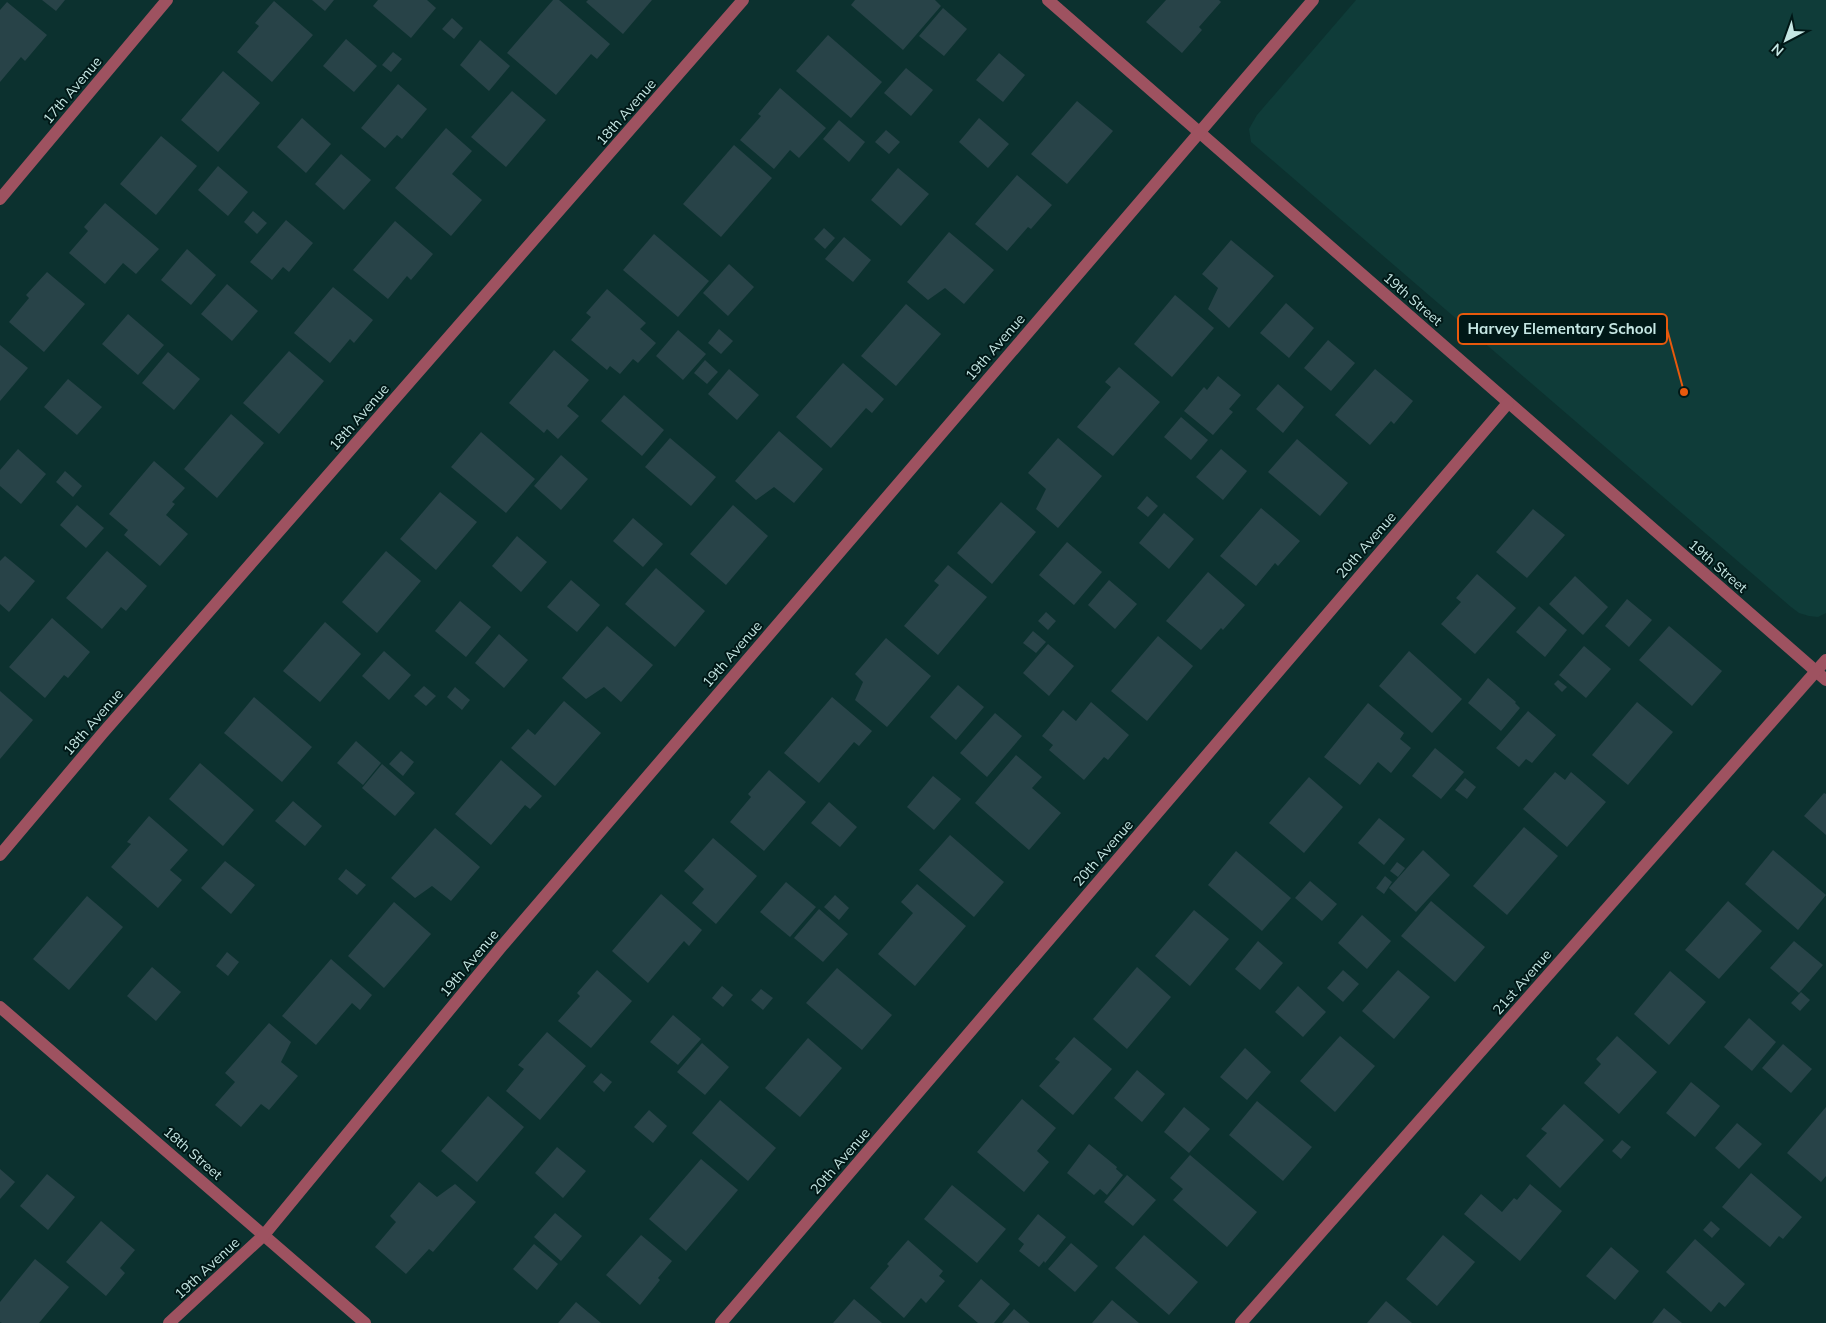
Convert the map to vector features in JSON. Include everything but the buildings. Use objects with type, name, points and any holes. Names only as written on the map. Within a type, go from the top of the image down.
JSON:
[{"type":"street","name":"17th Avenue","points":[[0,198],[167,0]]},
{"type":"street","name":"18th Avenue","points":[[0,855],[115,719],[743,0]]},
{"type":"street","name":"19th Street","points":[[1048,0],[1821,675]]},
{"type":"street","name":"19th Avenue","points":[[169,1323],[264,1235],[502,946],[1313,0]]},
{"type":"street","name":"20th Avenue","points":[[721,1323],[1508,402]]},
{"type":"street","name":"21st Avenue","points":[[1241,1323],[1821,675],[1826,660]]},
{"type":"street","name":"18th Street","points":[[0,1007],[365,1323]]},
{"type":"shaded area","points":[[1356,0],[1826,0],[1826,613],[1818,617],[1809,616],[1799,613],[1791,607],[1251,142],[1249,129],[1257,115]]},
{"type":"place","name":"Harvey Elementary School","points":[[1684,392]]}]
